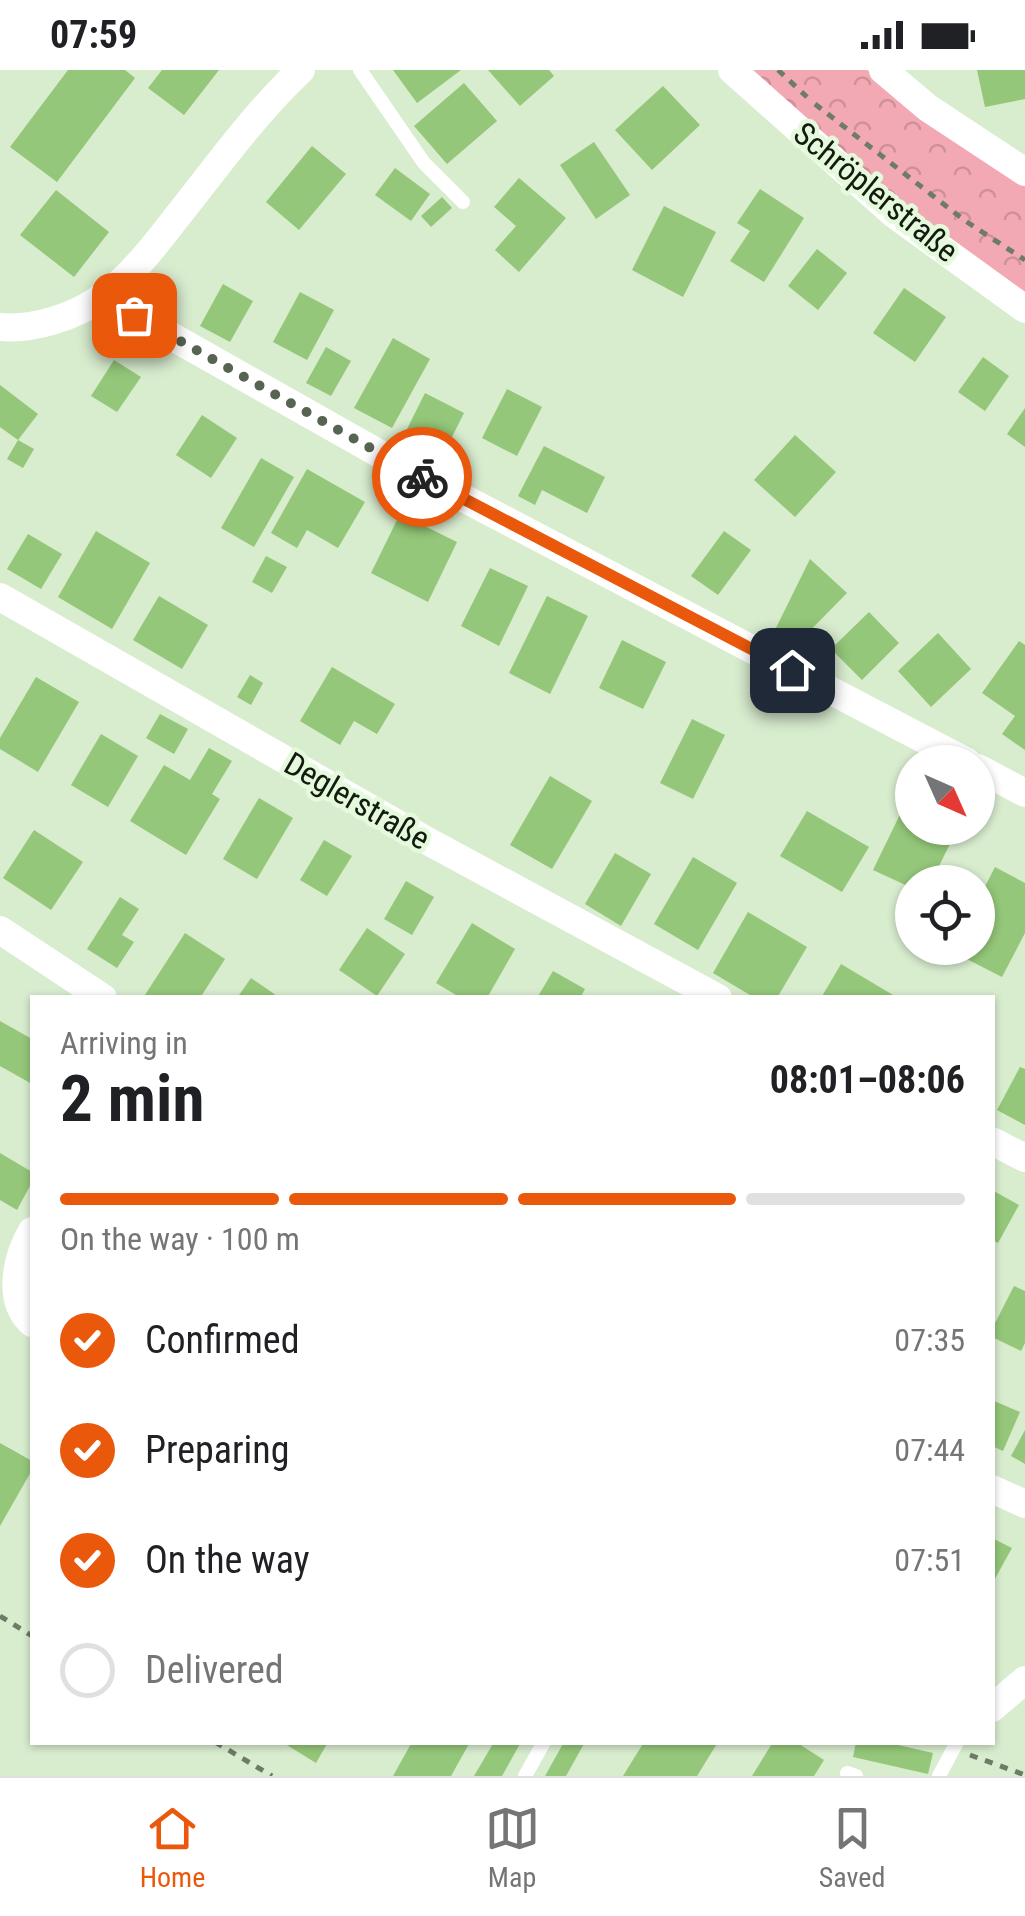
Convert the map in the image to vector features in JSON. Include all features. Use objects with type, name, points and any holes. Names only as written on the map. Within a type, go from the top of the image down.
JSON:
[{"type":"street","points":[[0,327],[22,329],[102,298],[152,247],[301,70]]},
{"type":"street","name":"Schröplerstraße","points":[[732,70],[895,215],[1025,309]]},
{"type":"street","points":[[883,70],[928,108],[1025,172]]},
{"type":"street","points":[[102,298],[387,458],[934,745]]},
{"type":"street","name":"Deglerstraße","points":[[0,597],[422,838],[712,995]]},
{"type":"street","points":[[995,777],[1025,793]]},
{"type":"street","points":[[0,930],[99,995]]},
{"type":"street","points":[[995,1143],[1025,1158]]},
{"type":"street","points":[[30,1234],[20,1251],[16,1287],[24,1316],[30,1321]]},
{"type":"street","points":[[995,1490],[1025,1504]]},
{"type":"street","points":[[995,1705],[1025,1680]]},
{"type":"lane","points":[[360,70],[424,162],[463,202]]},
{"type":"lane","points":[[525,1776],[542,1745]]},
{"type":"lane","points":[[939,1776],[955,1746]]},
{"type":"path","points":[[778,70],[964,220],[1025,260]]},
{"type":"path","points":[[0,1616],[30,1635]]},
{"type":"path","points":[[220,1745],[272,1776]]},
{"type":"path","points":[[955,1746],[1025,1775]]},
{"type":"green space","points":[[743,70],[867,70],[909,105],[1025,186],[1025,300],[900,211]]},
{"type":"building","points":[[68,70],[125,70],[135,78],[57,182],[10,147]]},
{"type":"building","points":[[162,70],[219,70],[184,115],[148,88]]},
{"type":"building","points":[[393,70],[461,70],[417,103]]},
{"type":"building","points":[[488,70],[549,70],[554,76],[520,106]]},
{"type":"building","points":[[977,70],[1025,70],[1025,99],[985,107]]},
{"type":"building","points":[[464,83],[497,121],[447,164],[414,126]]},
{"type":"building","points":[[663,86],[700,125],[652,170],[615,130]]},
{"type":"building","points":[[594,142],[630,195],[596,219],[560,165]]},
{"type":"building","points":[[312,146],[346,174],[299,230],[266,202]]},
{"type":"building","points":[[395,168],[430,194],[411,221],[375,195]]},
{"type":"building","points":[[519,178],[566,218],[519,272],[495,250],[516,226],[494,207]]},
{"type":"building","points":[[760,189],[804,218],[764,282],[730,261],[750,231],[737,223]]},
{"type":"building","points":[[56,190],[109,232],[74,277],[20,235]]},
{"type":"building","points":[[442,197],[452,208],[431,227],[421,216]]},
{"type":"building","points":[[664,206],[716,232],[683,297],[632,270]]},
{"type":"building","points":[[817,249],[847,273],[818,310],[788,286]]},
{"type":"building","points":[[223,284],[253,301],[230,342],[200,326]]},
{"type":"building","points":[[904,288],[946,317],[915,362],[873,333]]},
{"type":"building","points":[[300,292],[334,310],[307,360],[273,342]]},
{"type":"building","points":[[393,338],[430,359],[392,428],[354,408]]},
{"type":"building","points":[[326,347],[351,361],[331,396],[306,383]]},
{"type":"building","points":[[983,357],[1009,376],[985,411],[958,392]]},
{"type":"building","points":[[114,360],[141,377],[117,412],[91,396]]},
{"type":"building","points":[[0,385],[38,414],[18,440],[0,427]]},
{"type":"building","points":[[507,389],[542,407],[517,456],[482,438]]},
{"type":"building","points":[[425,393],[464,413],[441,459],[402,439]]},
{"type":"building","points":[[1025,408],[1025,447],[1007,434]]},
{"type":"building","points":[[202,415],[237,438],[211,478],[176,455]]},
{"type":"building","points":[[795,435],[836,472],[795,517],[754,480]]},
{"type":"building","points":[[18,440],[34,449],[23,468],[7,459]]},
{"type":"building","points":[[544,446],[605,477],[587,513],[542,490],[535,505],[518,496]]},
{"type":"building","points":[[261,458],[294,477],[254,547],[221,528]]},
{"type":"building","points":[[307,469],[365,502],[338,548],[307,530],[297,548],[271,533]]},
{"type":"building","points":[[400,514],[457,542],[428,602],[371,573]]},
{"type":"building","points":[[96,531],[150,563],[112,629],[58,597]]},
{"type":"building","points":[[724,531],[751,550],[718,595],[691,576]]},
{"type":"building","points":[[28,534],[62,554],[41,589],[7,569]]},
{"type":"building","points":[[266,556],[287,567],[272,593],[252,582]]},
{"type":"building","points":[[810,559],[847,593],[793,648],[774,632]]},
{"type":"building","points":[[490,568],[528,586],[499,646],[461,626]]},
{"type":"building","points":[[159,596],[208,625],[182,669],[133,640]]},
{"type":"building","points":[[547,596],[588,616],[550,694],[509,673]]},
{"type":"building","points":[[869,612],[899,643],[862,680],[831,649]]},
{"type":"building","points":[[938,633],[971,669],[931,707],[898,671]]},
{"type":"building","points":[[622,640],[666,662],[643,709],[599,688]]},
{"type":"building","points":[[1019,641],[1025,645],[1025,750],[1002,734],[1015,716],[982,693]]},
{"type":"building","points":[[332,667],[395,704],[377,734],[354,721],[340,745],[300,721]]},
{"type":"building","points":[[250,675],[263,683],[251,705],[237,697]]},
{"type":"building","points":[[36,677],[79,702],[38,772],[0,749],[0,738]]},
{"type":"building","points":[[160,714],[188,729],[174,754],[146,738]]},
{"type":"building","points":[[692,719],[725,735],[693,799],[660,783]]},
{"type":"building","points":[[101,734],[138,756],[108,807],[71,785]]},
{"type":"building","points":[[209,748],[232,761],[212,794],[220,799],[186,855],[130,821],[164,765],[190,780]]},
{"type":"building","points":[[550,776],[592,801],[552,869],[510,845]]},
{"type":"building","points":[[259,798],[293,818],[257,879],[223,859]]},
{"type":"building","points":[[807,811],[869,847],[842,892],[780,856]]},
{"type":"building","points":[[895,825],[895,845],[950,845],[940,865],[895,865],[895,880],[873,870]]},
{"type":"building","points":[[34,830],[83,862],[51,910],[3,878]]},
{"type":"building","points":[[324,840],[352,856],[327,896],[300,880]]},
{"type":"building","points":[[615,853],[651,874],[621,926],[585,904]]},
{"type":"building","points":[[693,857],[737,883],[698,950],[654,924]]},
{"type":"building","points":[[995,867],[1025,883],[1025,933],[1002,977],[978,965],[995,965]]},
{"type":"building","points":[[406,881],[434,897],[412,935],[384,919]]},
{"type":"building","points":[[120,897],[139,909],[122,935],[134,942],[117,968],[87,949]]},
{"type":"building","points":[[748,912],[807,947],[779,995],[750,995],[713,973]]},
{"type":"building","points":[[472,923],[515,949],[489,995],[456,995],[436,983]]},
{"type":"building","points":[[367,928],[405,954],[378,995],[339,970]]},
{"type":"building","points":[[185,933],[225,959],[202,995],[145,995]]},
{"type":"building","points":[[841,964],[893,995],[823,995]]},
{"type":"building","points":[[553,971],[585,989],[582,995],[539,995]]},
{"type":"building","points":[[251,978],[276,995],[239,995]]},
{"type":"building","points":[[0,1021],[30,1038],[30,1083],[0,1066]]},
{"type":"building","points":[[1020,1067],[1025,1069],[1025,1125],[997,1110]]},
{"type":"building","points":[[0,1153],[30,1171],[30,1186],[17,1210],[0,1200]]},
{"type":"building","points":[[995,1192],[1019,1205],[998,1243],[995,1242]]},
{"type":"building","points":[[1014,1286],[1025,1291],[1025,1343],[1021,1351],[995,1338],[995,1323]]},
{"type":"building","points":[[995,1401],[1020,1412],[1003,1451],[995,1447]]},
{"type":"building","points":[[1025,1430],[1025,1464],[1011,1456]]},
{"type":"building","points":[[0,1443],[30,1460],[30,1474],[0,1526]]},
{"type":"building","points":[[995,1540],[1012,1548],[995,1579]]},
{"type":"building","points":[[287,1745],[326,1745],[316,1763]]},
{"type":"building","points":[[410,1745],[468,1745],[451,1776],[393,1776]]},
{"type":"building","points":[[492,1745],[519,1745],[502,1776],[474,1776]]},
{"type":"building","points":[[562,1745],[583,1745],[566,1776],[545,1776]]},
{"type":"building","points":[[642,1745],[716,1745],[697,1776],[623,1776]]},
{"type":"building","points":[[771,1745],[801,1745],[824,1760],[814,1776],[752,1776]]},
{"type":"building","points":[[855,1745],[898,1745],[933,1753],[928,1774],[853,1757]]},
{"type":"way so far","points":[[134,315],[422,477]]},
{"type":"route","points":[[422,477],[792,670]]}]
